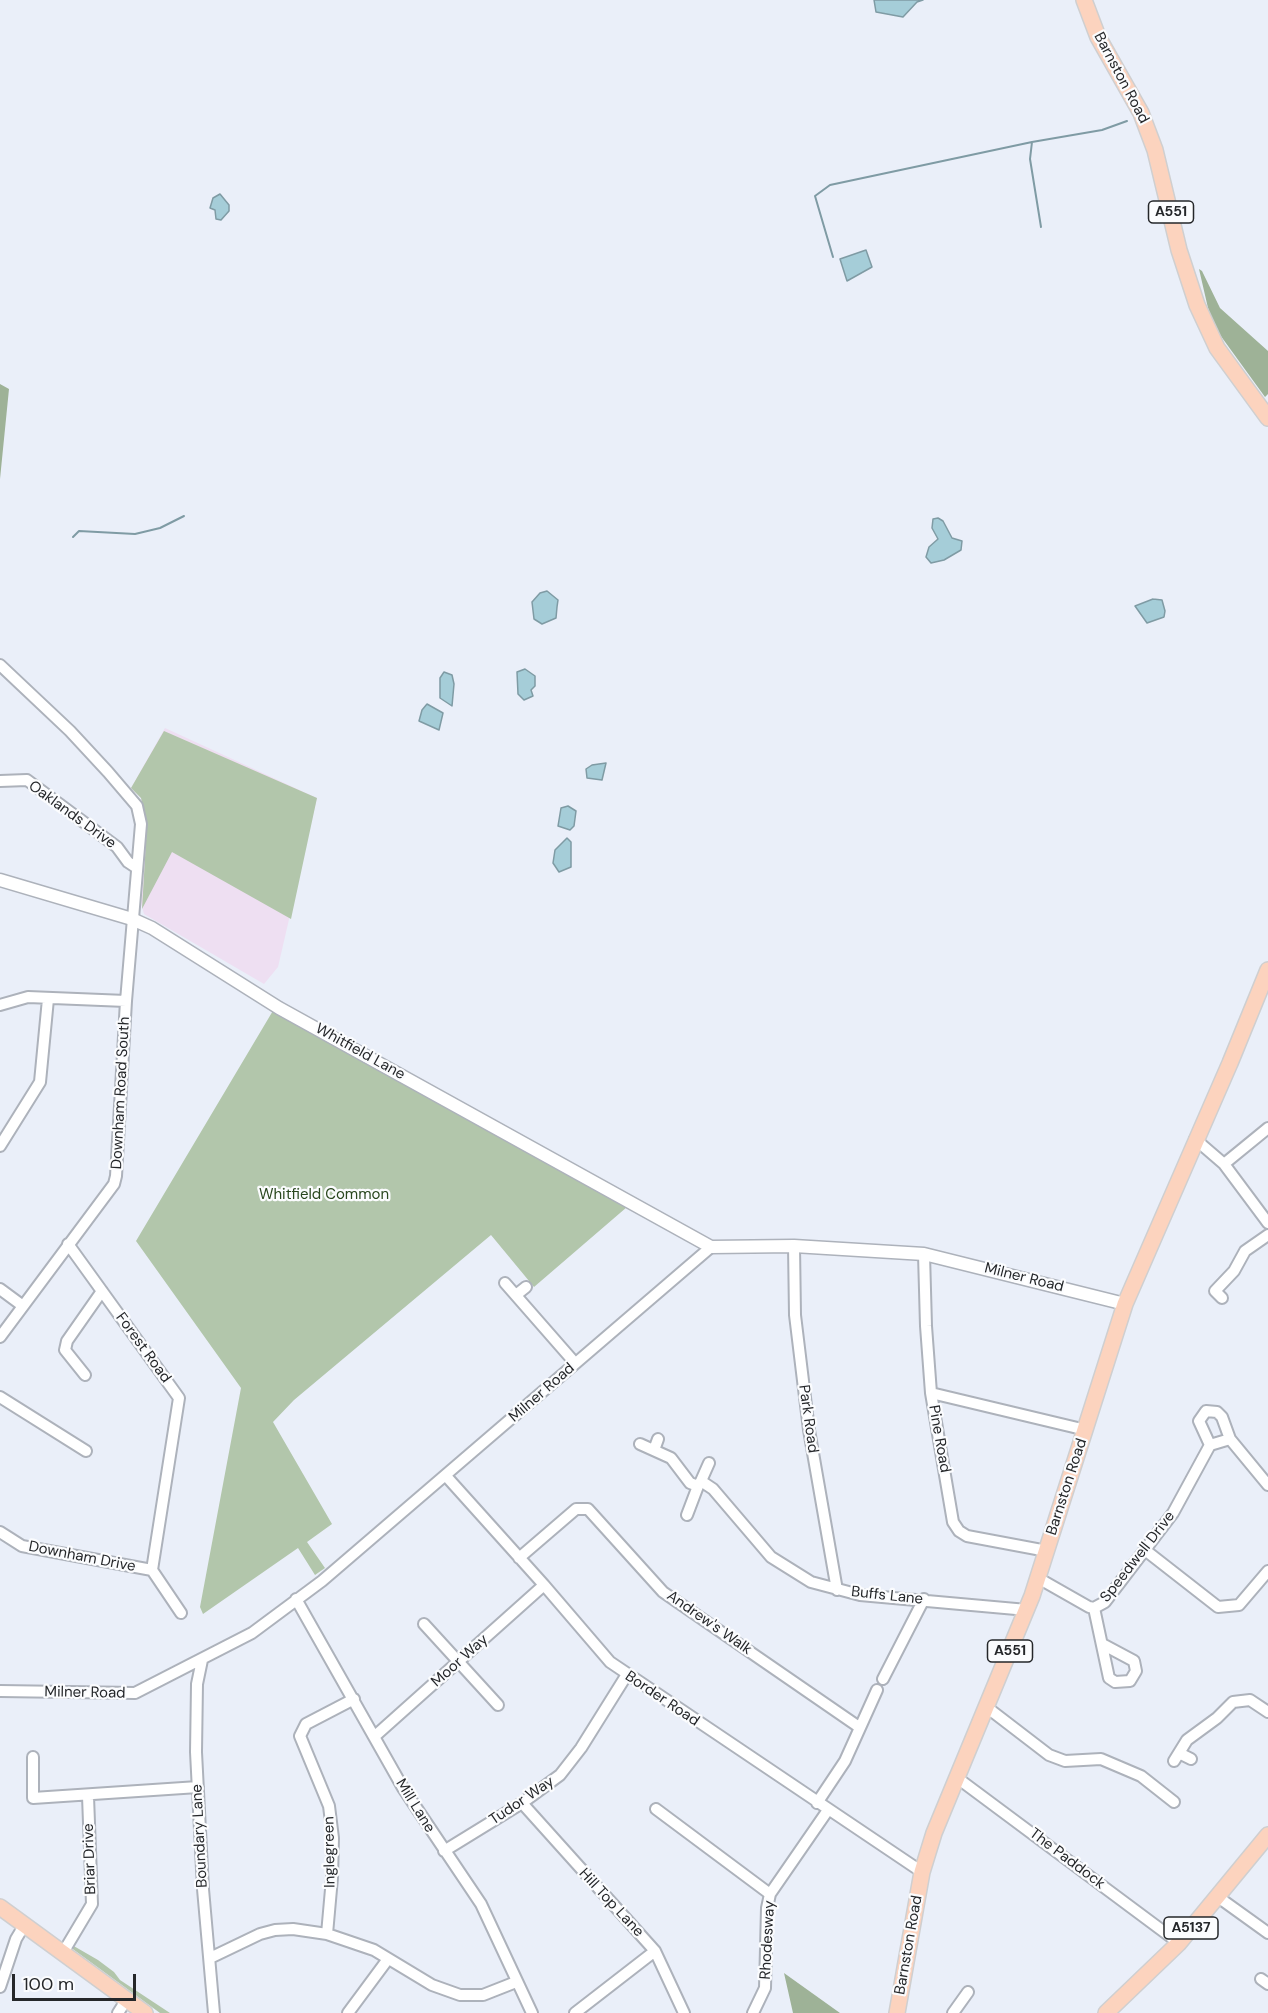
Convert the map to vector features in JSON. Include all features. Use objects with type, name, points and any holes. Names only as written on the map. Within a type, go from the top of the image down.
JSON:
[{"type":"main road","name":"Barnston Road","points":[[1083,0],[1098,37],[1141,113],[1155,150],[1179,250],[1197,305],[1217,348],[1268,418]]},
{"type":"main road","name":"Barnston Road","points":[[897,2013],[922,1872],[956,1777],[1027,1610],[1125,1304],[1230,1063],[1268,969]]},
{"type":"main road","name":"A5137","points":[[1106,2013],[1179,1943],[1268,1835]]},
{"type":"main road","points":[[0,1906],[145,2013]]},
{"type":"street","name":"Downham Road South","points":[[0,665],[70,731],[137,806],[141,824],[132,919],[114,1184],[0,1337]]},
{"type":"street","name":"Oaklands Drive","points":[[0,781],[27,780],[117,847],[128,862],[137,868]]},
{"type":"street","name":"Whitfield Lane","points":[[0,880],[132,919],[152,928],[279,1008],[711,1247]]},
{"type":"street","points":[[0,1005],[28,997],[126,1001]]},
{"type":"street","points":[[0,1146],[40,1082],[48,999]]},
{"type":"street","points":[[1224,1164],[1268,1128]]},
{"type":"street","points":[[1195,1139],[1224,1164],[1268,1223]]},
{"type":"street","points":[[1222,1298],[1215,1291],[1234,1270],[1245,1251],[1268,1235]]},
{"type":"street","name":"Forest Road","points":[[68,1244],[179,1398],[152,1570]]},
{"type":"street","name":"Milner Road","points":[[0,1691],[135,1693],[252,1633],[322,1581],[711,1247],[794,1246],[924,1254],[1125,1304]]},
{"type":"street","name":"Park Road","points":[[794,1246],[796,1327],[809,1430],[837,1590]]},
{"type":"street","name":"Pine Road","points":[[924,1254],[931,1393],[953,1522],[959,1531],[967,1536],[1047,1551]]},
{"type":"street","points":[[505,1283],[575,1363]]},
{"type":"street","points":[[516,1295],[526,1287]]},
{"type":"street","points":[[0,1289],[23,1306]]},
{"type":"street","points":[[85,1375],[65,1350],[67,1341],[102,1291]]},
{"type":"street","points":[[931,1393],[1086,1430]]},
{"type":"street","points":[[0,1397],[86,1451]]},
{"type":"street","points":[[1230,1439],[1210,1445],[1199,1421],[1206,1411],[1217,1412],[1222,1417],[1230,1439],[1268,1485]]},
{"type":"street","points":[[654,1450],[658,1439]]},
{"type":"street","name":"Buffs Lane","points":[[640,1444],[671,1458],[690,1483],[713,1489],[771,1557],[801,1577],[837,1590],[860,1595],[1027,1610]]},
{"type":"street","name":"Speedwell Drive","points":[[1038,1578],[1071,1599],[1094,1608],[1105,1602],[1173,1514],[1196,1466],[1210,1445]]},
{"type":"street","points":[[687,1515],[709,1463]]},
{"type":"street","name":"Border Road","points":[[446,1476],[610,1662],[626,1676],[922,1872]]},
{"type":"street","name":"Andrew's Walk","points":[[519,1557],[576,1509],[588,1509],[663,1592],[859,1727]]},
{"type":"street","name":"Downham Drive","points":[[0,1532],[22,1546],[152,1570],[181,1613]]},
{"type":"street","points":[[1145,1550],[1218,1608],[1239,1605],[1266,1576]]},
{"type":"street","name":"Moor Way","points":[[375,1736],[544,1585]]},
{"type":"street","name":"Mill Lane","points":[[296,1599],[403,1788],[481,1904],[532,2013]]},
{"type":"street","points":[[817,1803],[845,1761],[859,1727],[924,1599]]},
{"type":"street","points":[[1094,1608],[1104,1645]]},
{"type":"street","points":[[424,1624],[498,1705]]},
{"type":"street","name":"Boundary Lane","points":[[202,1660],[197,1684],[198,1787],[214,2013]]},
{"type":"street","name":"Tudor Way","points":[[444,1851],[522,1803],[560,1775],[581,1748],[626,1676]]},
{"type":"street","name":"Inglegreen","points":[[327,1934],[333,1838],[329,1806],[300,1736],[306,1724],[354,1699]]},
{"type":"street","points":[[1191,1760],[1177,1757],[1187,1740],[1217,1718],[1233,1702],[1250,1700],[1268,1712]]},
{"type":"street","points":[[984,1710],[993,1712],[1049,1755],[1065,1761],[1101,1759],[1141,1776],[1174,1802]]},
{"type":"street","points":[[33,1757],[33,1798],[198,1787]]},
{"type":"street","name":"The Paddock","points":[[956,1777],[1179,1943]]},
{"type":"street","name":"Briar Drive","points":[[64,1952],[92,1904],[87,1796]]},
{"type":"street","name":"Hill Top Lane","points":[[522,1803],[655,1950],[684,2013]]},
{"type":"street","points":[[655,1810],[770,1894]]},
{"type":"street","name":"Rhodesway","points":[[753,2013],[765,1988],[767,1908],[770,1894],[828,1810]]},
{"type":"street","points":[[1218,1898],[1268,1933]]},
{"type":"street","points":[[0,1987],[16,1939],[25,1924]]},
{"type":"street","points":[[210,1958],[275,1930],[293,1929],[327,1934],[374,1950],[432,1985],[460,1995],[483,1995],[516,1982]]},
{"type":"street","points":[[575,2013],[655,1950]]},
{"type":"street","points":[[348,2013],[388,1959]]},
{"type":"street","points":[[953,2013],[968,1992]]},
{"type":"street","points":[[118,2013],[127,1999]]},
{"type":"shaded area","points":[[165,728],[317,798],[278,967],[264,984],[144,914],[141,903],[147,824],[141,798],[131,788]]},
{"type":"green space","points":[[1199,269],[1220,308],[1268,351],[1268,394],[1265,397],[1215,328]]},
{"type":"green space","points":[[0,384],[9,389],[0,479]]},
{"type":"green space","points":[[164,731],[317,798],[291,919],[172,852],[142,909],[147,824],[141,798],[131,788]]},
{"type":"green space","name":"Whitfield Common","points":[[274,1009],[627,1207],[534,1287],[491,1235],[294,1400],[273,1422],[332,1524],[307,1542],[325,1568],[315,1575],[298,1548],[203,1614],[200,1607],[241,1388],[136,1241]]},
{"type":"green space","points":[[72,1945],[98,1960],[114,1972],[120,1980],[170,2013],[160,2013],[70,1947]]},
{"type":"green space","points":[[784,1973],[840,2013],[793,2013]]},
{"type":"water","points":[[874,0],[923,0],[917,2],[903,17],[876,12]]},
{"type":"water","points":[[220,194],[229,205],[229,211],[221,220],[216,219],[215,210],[210,208],[213,198]]},
{"type":"water","points":[[866,250],[872,267],[847,281],[840,259]]},
{"type":"water","points":[[938,518],[943,521],[952,538],[962,541],[961,550],[944,560],[931,563],[926,557],[929,547],[938,539],[932,528],[933,519]]},
{"type":"water","points":[[547,591],[558,600],[556,618],[542,624],[534,619],[532,602],[540,593]]},
{"type":"water","points":[[1153,599],[1162,600],[1164,617],[1147,623],[1135,606]]},
{"type":"water","points":[[525,669],[535,676],[535,686],[531,690],[533,696],[524,700],[518,694],[517,672]]},
{"type":"water","points":[[444,672],[452,675],[454,684],[452,706],[440,698],[440,678]]},
{"type":"water","points":[[427,704],[443,713],[439,730],[419,721],[422,710]]},
{"type":"water","points":[[606,763],[602,780],[587,778],[586,769],[592,765]]},
{"type":"water","points":[[568,806],[576,811],[574,826],[570,830],[558,826],[561,808]]},
{"type":"water","points":[[567,838],[571,842],[571,867],[559,872],[553,863],[555,850]]},
{"type":"waterway","points":[[1041,227],[1030,159],[1032,142],[1102,130],[1127,121]]},
{"type":"waterway","points":[[833,257],[815,196],[830,185],[1032,142]]},
{"type":"waterway","points":[[73,537],[79,531],[135,534],[160,528],[184,516]]}]
